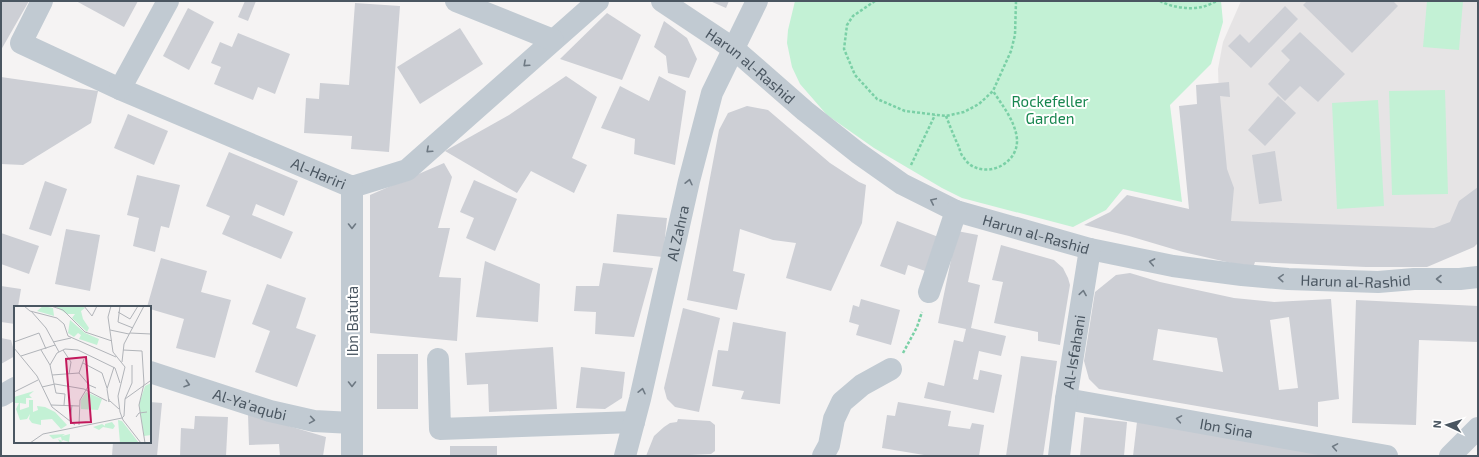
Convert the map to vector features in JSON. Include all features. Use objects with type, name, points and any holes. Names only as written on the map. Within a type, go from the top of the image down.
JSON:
[{"type":"street","name":"Al-Hariri","points":[[42,1],[21,43],[120,89],[352,187],[407,170],[598,1]]},
{"type":"street","points":[[120,89],[168,1]]},
{"type":"street","points":[[456,1],[553,40]]},
{"type":"street","name":"Harun al-Rashid","points":[[662,1],[734,49],[805,111],[858,153],[902,184],[956,211],[1090,249],[1173,266],[1242,275],[1378,282],[1478,277]]},
{"type":"street","name":"Al Zahra","points":[[625,456],[689,181],[712,93],[757,1]]},
{"type":"street","name":"Ibn Batuta","points":[[352,187],[352,456]]},
{"type":"street","points":[[929,292],[956,211]]},
{"type":"street","name":"Al-Isfahani","points":[[1059,456],[1066,399],[1090,249]]},
{"type":"street","points":[[438,359],[440,429],[634,422]]},
{"type":"street","points":[[823,456],[829,445],[834,419],[842,402],[862,385],[891,370]]},
{"type":"street","name":"Al-Ya'aqubi","points":[[151,372],[270,411],[314,420],[352,423]]},
{"type":"street","points":[[1,396],[14,389]]},
{"type":"street","name":"Ibn Sina","points":[[1066,399],[1387,456]]},
{"type":"street","points":[[1450,456],[1478,428]]},
{"type":"path","points":[[875,1],[853,16],[847,25],[844,49],[855,76],[877,99],[905,111],[946,116],[964,112],[979,104],[993,91],[1011,51],[1015,35],[1016,1]]},
{"type":"path","points":[[1160,1],[1165,4],[1193,8],[1202,7],[1217,1]]},
{"type":"path","points":[[946,116],[964,159],[972,166],[982,170],[993,169],[1004,164],[1011,158],[1016,148],[1017,139],[1011,120],[993,91]]},
{"type":"path","points":[[902,184],[935,115]]},
{"type":"path","points":[[891,370],[918,326],[929,292]]},
{"type":"shaded area","points":[[1241,1],[1478,1],[1478,189],[1453,226],[1418,234],[1223,229],[1218,69],[1223,42]]},
{"type":"green space","name":"Rockefeller Garden","points":[[795,1],[1221,1],[1223,22],[1211,64],[1170,105],[1182,202],[1123,189],[1106,210],[1073,227],[962,198],[942,188],[874,148],[827,115],[800,84],[792,67],[787,43],[788,30]]},
{"type":"green space","points":[[1427,1],[1463,1],[1459,50],[1423,47]]},
{"type":"green space","points":[[1445,90],[1448,194],[1392,195],[1389,91]]},
{"type":"green space","points":[[1378,100],[1384,206],[1337,209],[1332,103]]},
{"type":"building","points":[[1,1],[29,1],[1,50]]},
{"type":"building","points":[[76,1],[138,1],[124,27]]},
{"type":"building","points":[[245,1],[256,1],[248,21],[238,17]]},
{"type":"building","points":[[710,1],[729,1],[726,8]]},
{"type":"building","points":[[1307,1],[1393,1],[1398,6],[1352,53],[1303,5]]},
{"type":"building","points":[[355,3],[400,6],[389,152],[351,149],[352,136],[304,133],[306,98],[319,99],[320,83],[349,85]]},
{"type":"building","points":[[1285,6],[1298,19],[1251,68],[1228,46],[1240,34],[1249,43]]},
{"type":"building","points":[[188,8],[214,22],[189,70],[163,56]]},
{"type":"building","points":[[607,13],[641,35],[622,80],[560,59]]},
{"type":"building","points":[[664,21],[687,38],[697,59],[689,78],[668,73],[666,56],[654,47]]},
{"type":"building","points":[[460,28],[483,64],[420,104],[397,67]]},
{"type":"building","points":[[1300,32],[1345,74],[1318,102],[1300,86],[1285,101],[1268,84],[1290,60],[1281,51]]},
{"type":"building","points":[[238,33],[290,54],[275,94],[258,87],[253,100],[214,84],[221,67],[211,63],[220,42],[232,47]]},
{"type":"building","points":[[566,76],[597,97],[572,158],[587,165],[574,193],[531,171],[517,193],[445,151],[509,115]]},
{"type":"building","points":[[659,76],[686,91],[675,165],[634,154],[635,139],[601,128],[620,86],[649,101]]},
{"type":"building","points":[[1,77],[98,91],[91,123],[23,165],[1,164]]},
{"type":"building","points":[[1229,82],[1230,97],[1220,96],[1227,169],[1234,188],[1231,221],[1434,228],[1450,222],[1459,201],[1478,187],[1478,243],[1474,247],[1427,267],[1366,267],[1255,262],[1253,268],[1183,252],[1129,236],[1084,225],[1110,212],[1127,195],[1189,209],[1179,106],[1197,104],[1196,85]]},
{"type":"building","points":[[1278,96],[1296,113],[1265,146],[1248,130]]},
{"type":"building","points":[[747,106],[768,110],[830,163],[866,185],[862,223],[831,291],[786,278],[796,243],[773,240],[740,229],[733,271],[745,274],[737,310],[687,300],[719,130],[728,113]]},
{"type":"building","points":[[128,114],[168,131],[154,165],[114,148]]},
{"type":"building","points":[[1275,151],[1282,201],[1259,204],[1252,155]]},
{"type":"building","points":[[229,152],[298,181],[284,216],[256,204],[252,215],[293,232],[281,259],[222,234],[230,216],[206,206]]},
{"type":"building","points":[[444,163],[452,177],[438,228],[450,228],[439,277],[461,278],[457,341],[370,333],[370,195]]},
{"type":"building","points":[[137,175],[180,185],[169,228],[161,226],[155,252],[133,246],[139,218],[127,215]]},
{"type":"building","points":[[474,180],[517,199],[495,251],[466,238],[474,218],[460,212]]},
{"type":"building","points":[[45,181],[67,189],[51,236],[29,229]]},
{"type":"building","points":[[617,214],[667,218],[663,257],[613,252]]},
{"type":"building","points":[[897,221],[941,238],[928,272],[908,265],[905,275],[880,266]]},
{"type":"building","points":[[66,229],[100,235],[90,291],[55,284]]},
{"type":"building","points":[[957,231],[978,235],[968,282],[980,285],[971,328],[1006,336],[1001,356],[979,351],[973,379],[978,380],[980,370],[1002,375],[994,413],[924,398],[928,382],[944,386],[954,340],[963,342],[966,329],[938,323]]},
{"type":"building","points":[[1,233],[39,246],[29,274],[1,264]]},
{"type":"building","points":[[1001,245],[1054,260],[1063,268],[1070,285],[1060,345],[1038,341],[1038,332],[994,323],[1003,282],[992,280]]},
{"type":"building","points":[[161,258],[207,271],[201,292],[231,300],[215,358],[176,348],[184,319],[151,309],[151,306],[147,306]]},
{"type":"building","points":[[485,261],[540,284],[538,322],[476,317]]},
{"type":"building","points":[[603,263],[653,268],[634,337],[595,334],[596,312],[574,311],[576,286],[599,286]]},
{"type":"building","points":[[1130,273],[1160,282],[1234,298],[1274,302],[1331,299],[1339,399],[1318,402],[1318,427],[1099,389],[1089,379],[1084,361],[1095,292],[1116,275]],"holes":[[[1289,317],[1298,388],[1279,390],[1270,320]],[[1158,329],[1217,338],[1223,372],[1153,360]]]},
{"type":"building","points":[[267,284],[306,298],[296,328],[316,335],[297,387],[255,372],[270,331],[252,324]]},
{"type":"building","points":[[1,286],[21,289],[18,306],[14,306],[14,324],[1,322]]},
{"type":"building","points":[[861,299],[900,310],[891,345],[856,335],[859,325],[849,322],[853,305],[859,307]]},
{"type":"building","points":[[1356,300],[1478,306],[1478,342],[1419,340],[1416,425],[1352,423]]},
{"type":"building","points":[[683,308],[720,318],[699,412],[675,407],[667,399],[664,388]]},
{"type":"building","points":[[733,322],[786,332],[780,404],[741,399],[744,391],[712,386],[718,350],[728,351]]},
{"type":"building","points":[[1,338],[11,340],[14,357],[1,364]]},
{"type":"building","points":[[553,347],[557,409],[489,412],[488,384],[467,385],[465,353]]},
{"type":"building","points":[[377,354],[418,354],[418,409],[377,409]]},
{"type":"building","points":[[1021,356],[1057,361],[1043,456],[1006,456]]},
{"type":"building","points":[[581,367],[625,372],[622,398],[605,409],[576,408]]},
{"type":"building","points":[[151,402],[162,403],[157,456],[112,456],[113,443],[151,443]]},
{"type":"building","points":[[898,402],[951,411],[948,426],[970,429],[972,423],[984,425],[979,456],[930,456],[882,448],[887,415],[895,416]]},
{"type":"building","points":[[248,414],[326,437],[323,456],[280,456],[279,444],[249,445]]},
{"type":"building","points":[[195,416],[228,417],[226,456],[180,456],[181,428],[194,429]]},
{"type":"building","points":[[1084,417],[1127,422],[1124,456],[1080,456]]},
{"type":"building","points":[[678,419],[710,421],[715,425],[715,451],[711,454],[689,456],[646,456],[654,436],[670,423],[677,422]]},
{"type":"building","points":[[1137,422],[1345,456],[1133,456]]},
{"type":"building","points":[[73,443],[96,443],[96,444]]},
{"type":"building","points":[[450,446],[497,446],[497,456],[450,456]]}]
